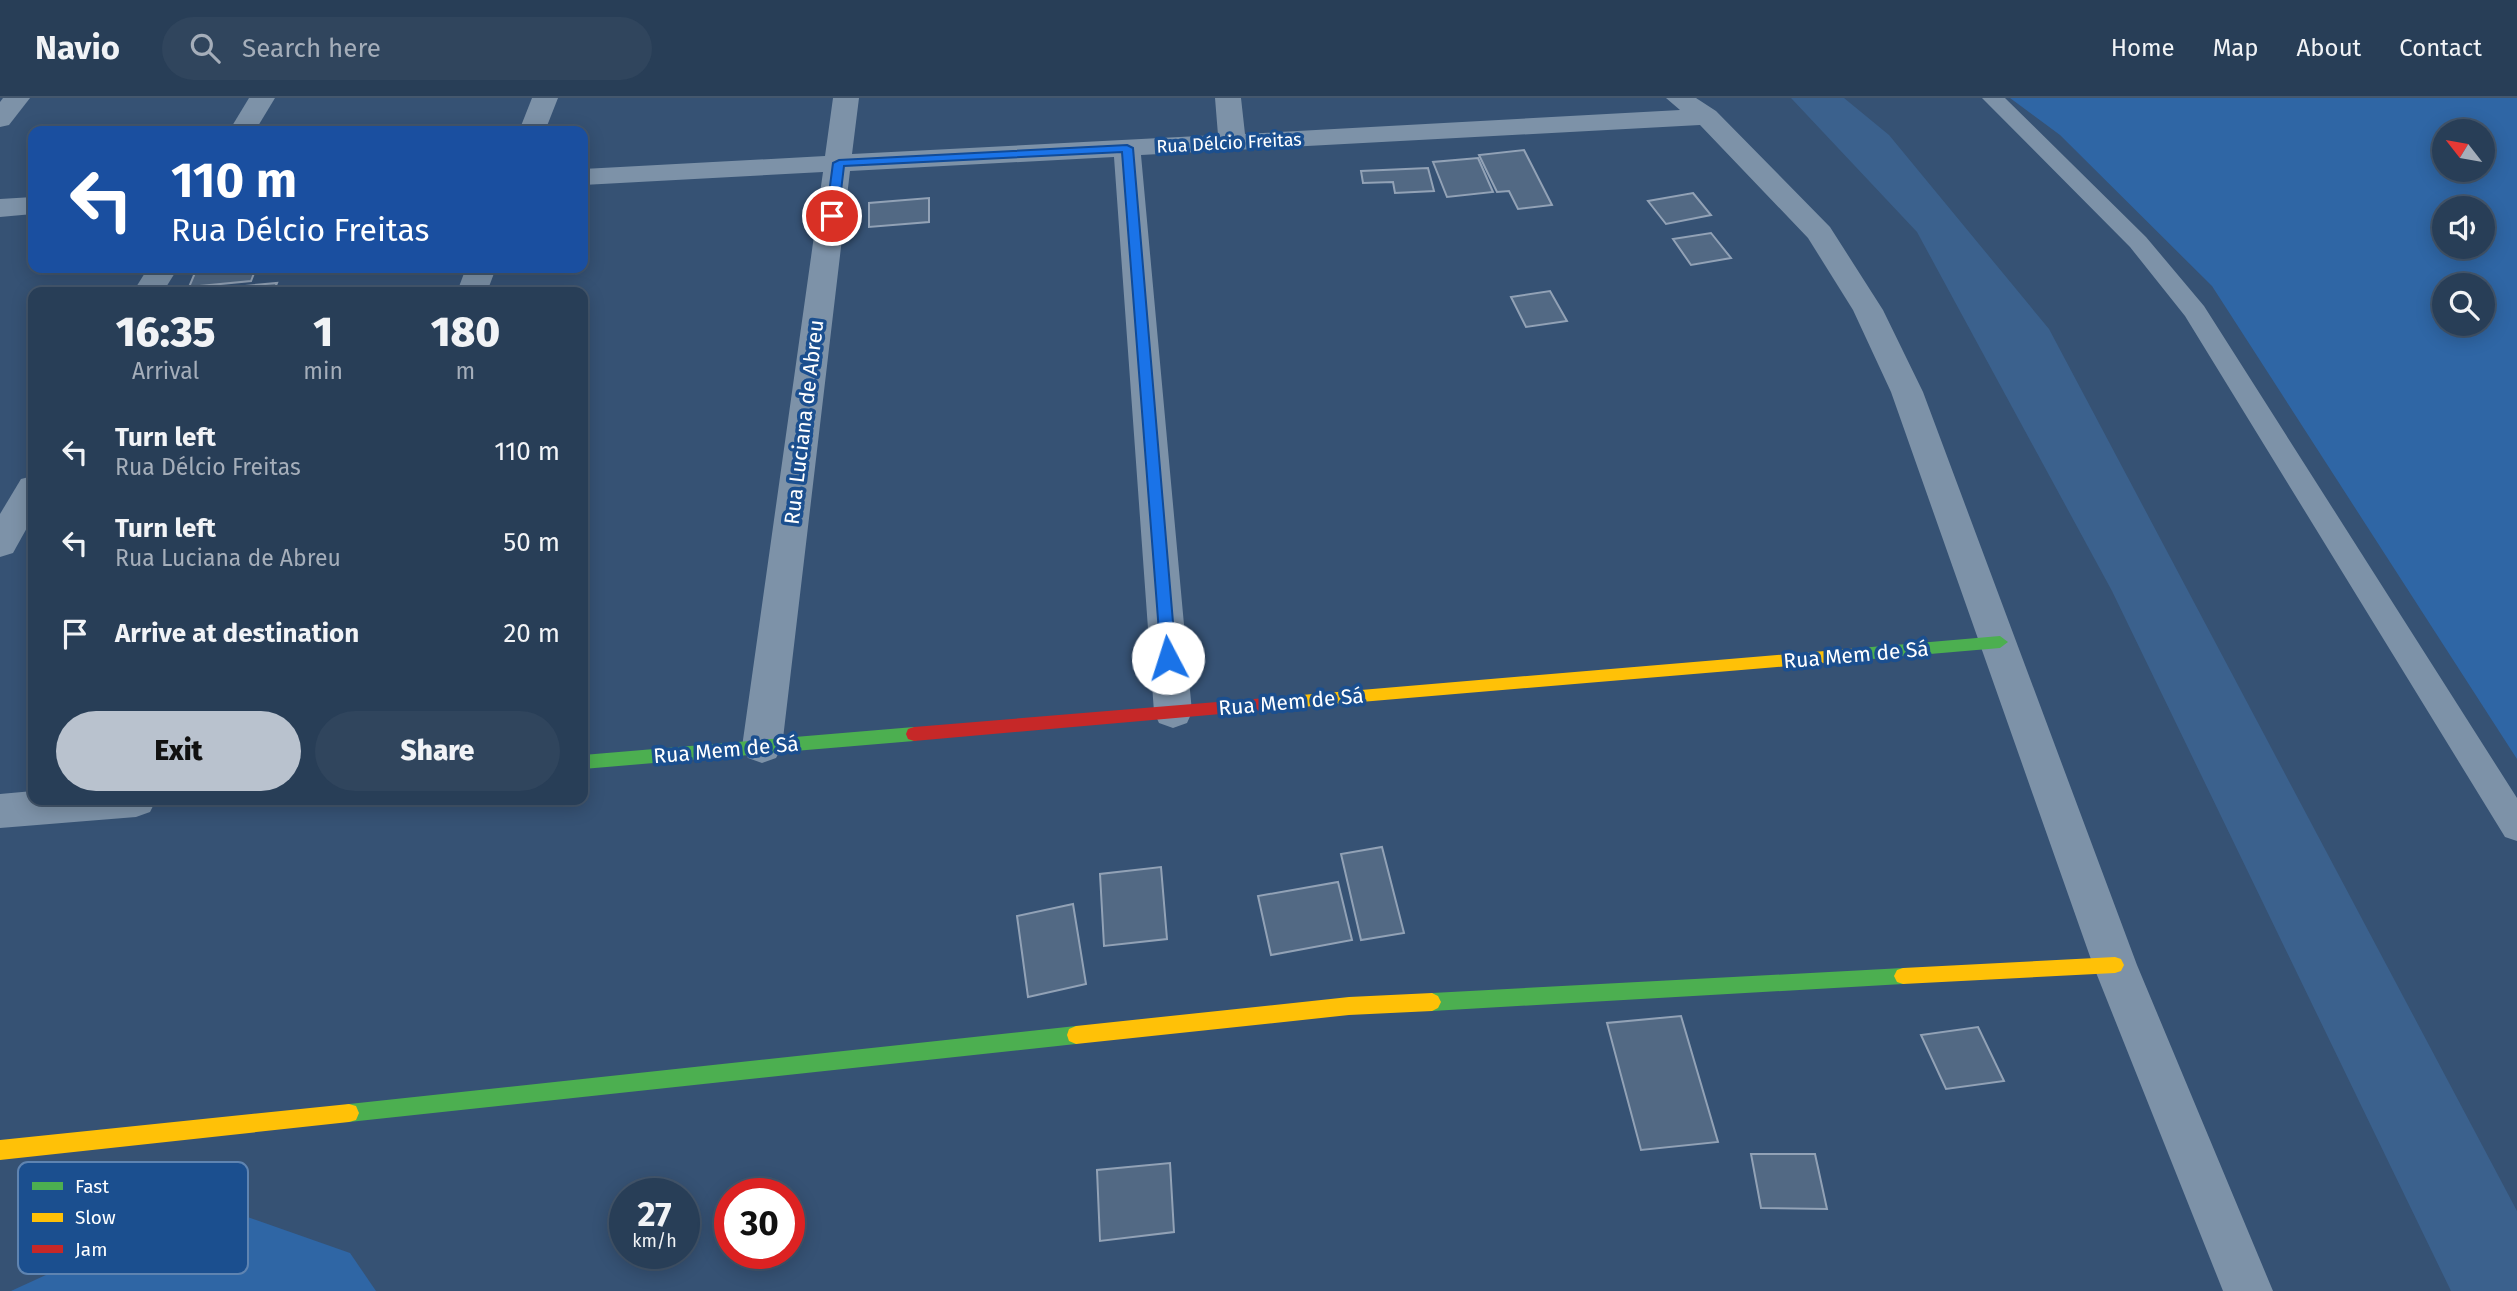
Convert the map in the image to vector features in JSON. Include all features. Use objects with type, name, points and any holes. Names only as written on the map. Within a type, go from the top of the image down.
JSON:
[{"type":"street","points":[[0,118],[17,98]]},
{"type":"street","points":[[246,126],[262,98]]},
{"type":"street","points":[[534,126],[545,98]]},
{"type":"street","name":"Rua Luciana de Abreu","points":[[762,747],[846,98]]},
{"type":"street","points":[[1228,98],[1233,142]]},
{"type":"street","points":[[1693,108],[1820,233],[1868,310],[1907,392],[2000,642],[2115,965],[2248,1291]]},
{"type":"street","name":"Rua Délcio Freitas","points":[[588,177],[1233,142],[1693,108]]},
{"type":"street","points":[[1127,148],[1173,712]]},
{"type":"street","points":[[0,208],[28,206]]},
{"type":"street","points":[[0,544],[28,496]]},
{"type":"street","name":"Rua Mem de Sá","points":[[588,762],[2000,642]]},
{"type":"street","points":[[0,811],[74,805]]},
{"type":"street","points":[[0,1150],[1349,1006],[2115,965]]},
{"type":"lane","points":[[1993,98],[2138,242],[2195,312],[2517,827]]},
{"type":"shaded area","points":[[1791,98],[1844,98],[1889,135],[2049,329],[2517,1211],[2517,1291],[2451,1291],[2112,591],[1917,232]]},
{"type":"shaded area","points":[[2010,98],[2517,98],[2517,759],[2212,286],[2060,135]]},
{"type":"shaded area","points":[[248,1217],[350,1253],[376,1291],[11,1291],[48,1274],[248,1274]]},
{"type":"building","points":[[1524,150],[1552,205],[1518,209],[1509,191],[1497,192],[1479,155]]},
{"type":"building","points":[[1478,158],[1493,192],[1447,197],[1433,162]]},
{"type":"building","points":[[1428,168],[1434,191],[1395,193],[1393,182],[1363,183],[1361,171]]},
{"type":"building","points":[[1693,193],[1711,215],[1666,224],[1648,201]]},
{"type":"building","points":[[929,198],[929,222],[869,227],[869,203]]},
{"type":"building","points":[[1711,233],[1731,258],[1691,265],[1673,239]]},
{"type":"building","points":[[195,273],[254,273],[251,281],[189,287]]},
{"type":"building","points":[[277,283],[275,287],[234,287]]},
{"type":"building","points":[[1550,291],[1567,321],[1526,327],[1511,297]]},
{"type":"building","points":[[1382,847],[1404,933],[1361,940],[1341,854]]},
{"type":"building","points":[[1161,867],[1167,939],[1104,946],[1100,874]]},
{"type":"building","points":[[1338,882],[1352,940],[1271,955],[1258,896]]},
{"type":"building","points":[[1073,904],[1086,984],[1028,997],[1017,916]]},
{"type":"building","points":[[1681,1016],[1718,1142],[1641,1150],[1607,1023]]},
{"type":"building","points":[[1978,1027],[2004,1081],[1946,1089],[1921,1035]]},
{"type":"building","points":[[1751,1154],[1815,1154],[1827,1209],[1761,1208]]},
{"type":"building","points":[[1170,1163],[1174,1232],[1100,1241],[1097,1170]]},
{"type":"traffic: fast","points":[[1860,654],[2000,642]]},
{"type":"traffic: fast","points":[[588,762],[914,734]]},
{"type":"traffic: fast","points":[[1432,1002],[1903,976]]},
{"type":"traffic: fast","points":[[349,1113],[1076,1035]]},
{"type":"traffic: slow","points":[[1278,703],[1860,654]]},
{"type":"traffic: slow","points":[[1903,976],[2115,965]]},
{"type":"traffic: slow","points":[[1076,1035],[1349,1006],[1432,1002]]},
{"type":"traffic: slow","points":[[0,1150],[349,1113]]},
{"type":"traffic: jam","points":[[914,734],[1278,703]]},
{"type":"route","points":[[832,216],[839,163],[1127,148],[1168,658]]}]
